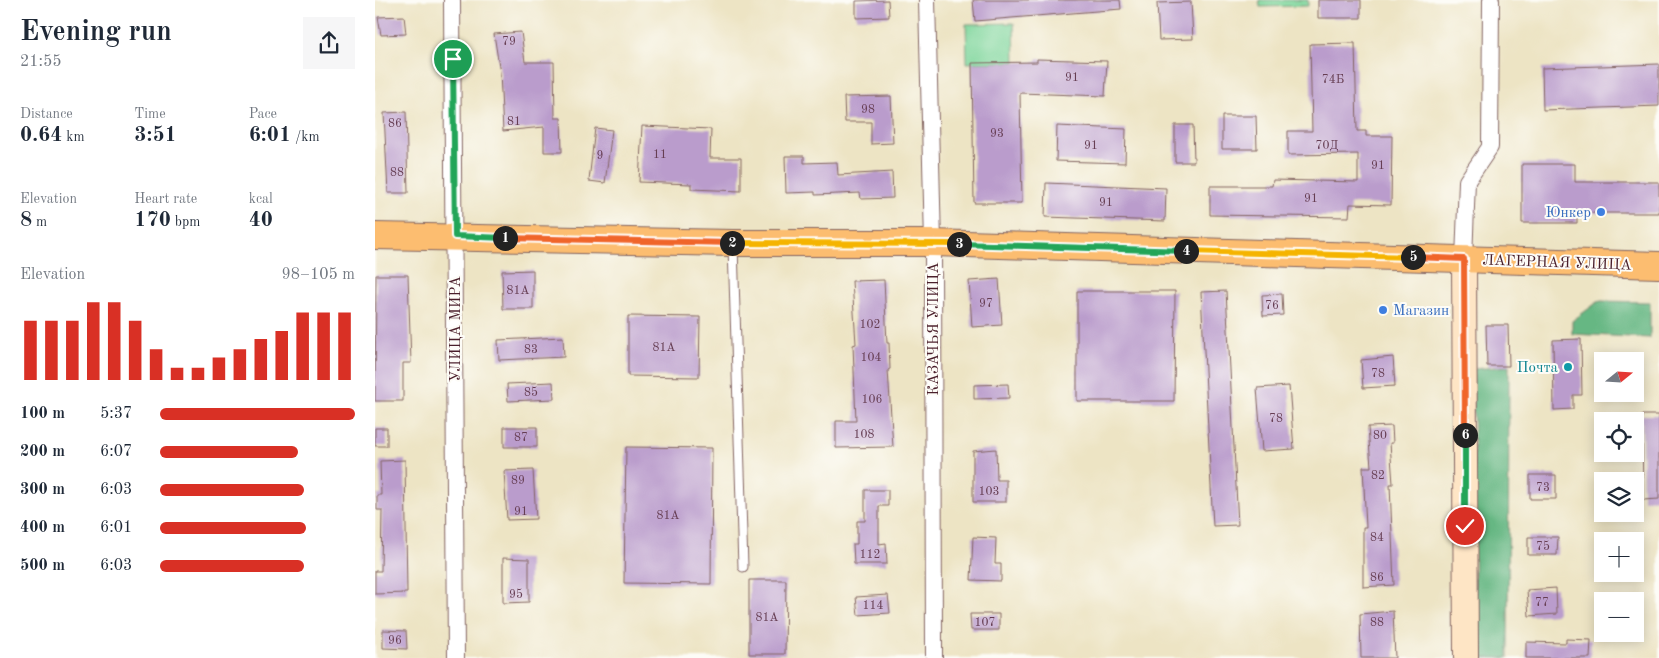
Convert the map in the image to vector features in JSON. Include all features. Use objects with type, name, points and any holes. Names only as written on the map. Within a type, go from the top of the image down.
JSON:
[{"type":"main road","name":"ЛАГЕРНАЯ УЛИЦА","points":[[375,236],[455,236],[733,243],[933,243],[1659,265]]},
{"type":"street","name":"УЛИЦА МИРА","points":[[452,0],[455,236],[456,658]]},
{"type":"street","name":"КАЗАЧЬЯ УЛИЦА","points":[[927,0],[933,243],[934,658]]},
{"type":"street","points":[[1466,658],[1464,259],[1467,181],[1490,146],[1491,0]]},
{"type":"lane","points":[[733,243],[743,567]]},
{"type":"green space","points":[[1259,0],[1308,0],[1308,6],[1260,7]]},
{"type":"green space","points":[[1014,23],[1015,62],[967,63],[966,24]]},
{"type":"green space","points":[[1599,301],[1650,302],[1650,338],[1572,334],[1572,321]]},
{"type":"green space","points":[[1509,366],[1508,658],[1475,658],[1473,369]]},
{"type":"building","points":[[888,0],[889,17],[856,18],[856,1]]},
{"type":"building","points":[[973,0],[1120,0],[1121,9],[975,21]]},
{"type":"building","points":[[1318,0],[1361,0],[1361,18],[1318,18]]},
{"type":"building","points":[[1191,2],[1193,39],[1159,40],[1157,3]]},
{"type":"building","points":[[404,16],[406,34],[381,35],[378,17]]},
{"type":"building","points":[[521,32],[525,62],[554,62],[555,118],[561,118],[562,152],[544,152],[544,127],[503,131],[500,73],[494,34]]},
{"type":"building","points":[[1355,43],[1357,131],[1366,131],[1366,136],[1392,136],[1391,205],[1350,204],[1349,217],[1210,215],[1210,186],[1272,186],[1273,180],[1358,182],[1358,154],[1288,155],[1288,131],[1312,131],[1310,44]]},
{"type":"building","points":[[1037,59],[1107,61],[1105,96],[1020,93],[1022,203],[974,203],[972,63],[1037,62]]},
{"type":"building","points":[[1659,64],[1659,106],[1543,110],[1542,68]]},
{"type":"building","points":[[891,96],[893,143],[871,144],[871,122],[845,122],[844,97]]},
{"type":"building","points":[[406,112],[408,193],[388,193],[384,113]]},
{"type":"building","points":[[1222,116],[1256,116],[1257,149],[1222,149]]},
{"type":"building","points":[[1175,125],[1193,125],[1194,162],[1175,162]]},
{"type":"building","points":[[642,126],[711,129],[710,158],[741,158],[741,191],[691,189],[691,184],[639,182]]},
{"type":"building","points":[[1057,126],[1126,129],[1125,163],[1056,161]]},
{"type":"building","points":[[595,128],[612,130],[605,183],[589,181]]},
{"type":"building","points":[[785,156],[804,156],[804,163],[837,162],[838,175],[892,172],[893,198],[861,199],[860,193],[815,195],[815,192],[786,193]]},
{"type":"building","points":[[1522,164],[1575,164],[1575,182],[1659,182],[1659,213],[1577,213],[1577,223],[1522,223]]},
{"type":"building","points":[[1046,183],[1166,188],[1165,221],[1045,217]]},
{"type":"building","points":[[533,270],[533,309],[503,309],[502,271]]},
{"type":"building","points":[[376,275],[408,275],[411,363],[403,363],[403,401],[375,401]]},
{"type":"building","points":[[999,279],[1002,325],[972,327],[969,281]]},
{"type":"building","points":[[884,280],[887,343],[889,343],[890,369],[888,370],[893,447],[836,448],[836,421],[856,421],[853,345],[856,344],[852,281]]},
{"type":"building","points":[[1077,291],[1175,291],[1174,401],[1077,401]]},
{"type":"building","points":[[1226,291],[1238,525],[1213,526],[1201,292]]},
{"type":"building","points":[[1282,294],[1283,315],[1263,316],[1262,295]]},
{"type":"building","points":[[628,316],[700,317],[699,377],[628,376]]},
{"type":"building","points":[[1486,325],[1508,325],[1509,366],[1487,366]]},
{"type":"building","points":[[563,337],[564,357],[499,360],[498,340]]},
{"type":"building","name":"Почта","points":[[1581,339],[1582,395],[1573,395],[1573,409],[1554,410],[1553,340]]},
{"type":"building","points":[[1393,357],[1395,386],[1363,388],[1361,360]]},
{"type":"building","points":[[553,382],[554,399],[508,401],[507,384]]},
{"type":"building","points":[[1008,384],[1009,398],[974,399],[974,385]]},
{"type":"building","points":[[1289,386],[1294,449],[1262,451],[1257,388]]},
{"type":"building","points":[[1644,415],[1659,415],[1659,499],[1644,500]]},
{"type":"building","points":[[1392,426],[1393,443],[1390,443],[1393,484],[1390,484],[1394,585],[1363,587],[1363,527],[1366,527],[1363,467],[1371,467],[1368,427]]},
{"type":"building","points":[[504,427],[537,427],[537,447],[504,447]]},
{"type":"building","points":[[375,428],[387,428],[387,446],[375,446]]},
{"type":"building","points":[[626,447],[712,448],[711,584],[624,583]]},
{"type":"building","points":[[996,449],[997,480],[1006,480],[1006,502],[973,502],[973,451]]},
{"type":"building","points":[[405,460],[407,593],[375,594],[375,571],[381,571],[382,510],[377,510],[377,495],[381,495],[380,461]]},
{"type":"building","points":[[533,470],[536,519],[507,520],[504,471]]},
{"type":"building","points":[[1530,475],[1556,475],[1556,499],[1530,499]]},
{"type":"building","points":[[865,490],[888,490],[888,506],[879,506],[879,544],[886,543],[887,564],[854,564],[853,544],[857,544],[857,521],[865,521]]},
{"type":"building","points":[[973,537],[996,538],[995,564],[1001,564],[1001,581],[971,580]]},
{"type":"building","points":[[1528,537],[1558,537],[1557,555],[1528,555]]},
{"type":"building","points":[[503,558],[529,559],[529,602],[503,603]]},
{"type":"building","points":[[749,580],[786,580],[785,654],[749,654]]},
{"type":"building","points":[[1556,588],[1557,614],[1529,616],[1527,590]]},
{"type":"building","points":[[888,595],[890,613],[858,615],[856,597]]},
{"type":"building","points":[[1393,611],[1395,658],[1361,658],[1360,614]]},
{"type":"building","points":[[970,614],[999,614],[999,630],[971,630]]},
{"type":"building","points":[[383,630],[406,631],[407,649],[383,648]]},
{"type":"building","points":[[1566,639],[1591,640],[1590,658],[1526,658],[1526,642],[1566,643]]},
{"type":"place","name":"Юнкер","points":[[1601,212]]},
{"type":"place","name":"Магазин","points":[[1383,310]]},
{"type":"place","name":"Почта","points":[[1568,367]]},
{"type":"route","points":[[453,59],[455,236],[733,243],[933,243],[1464,259],[1465,526]]}]
